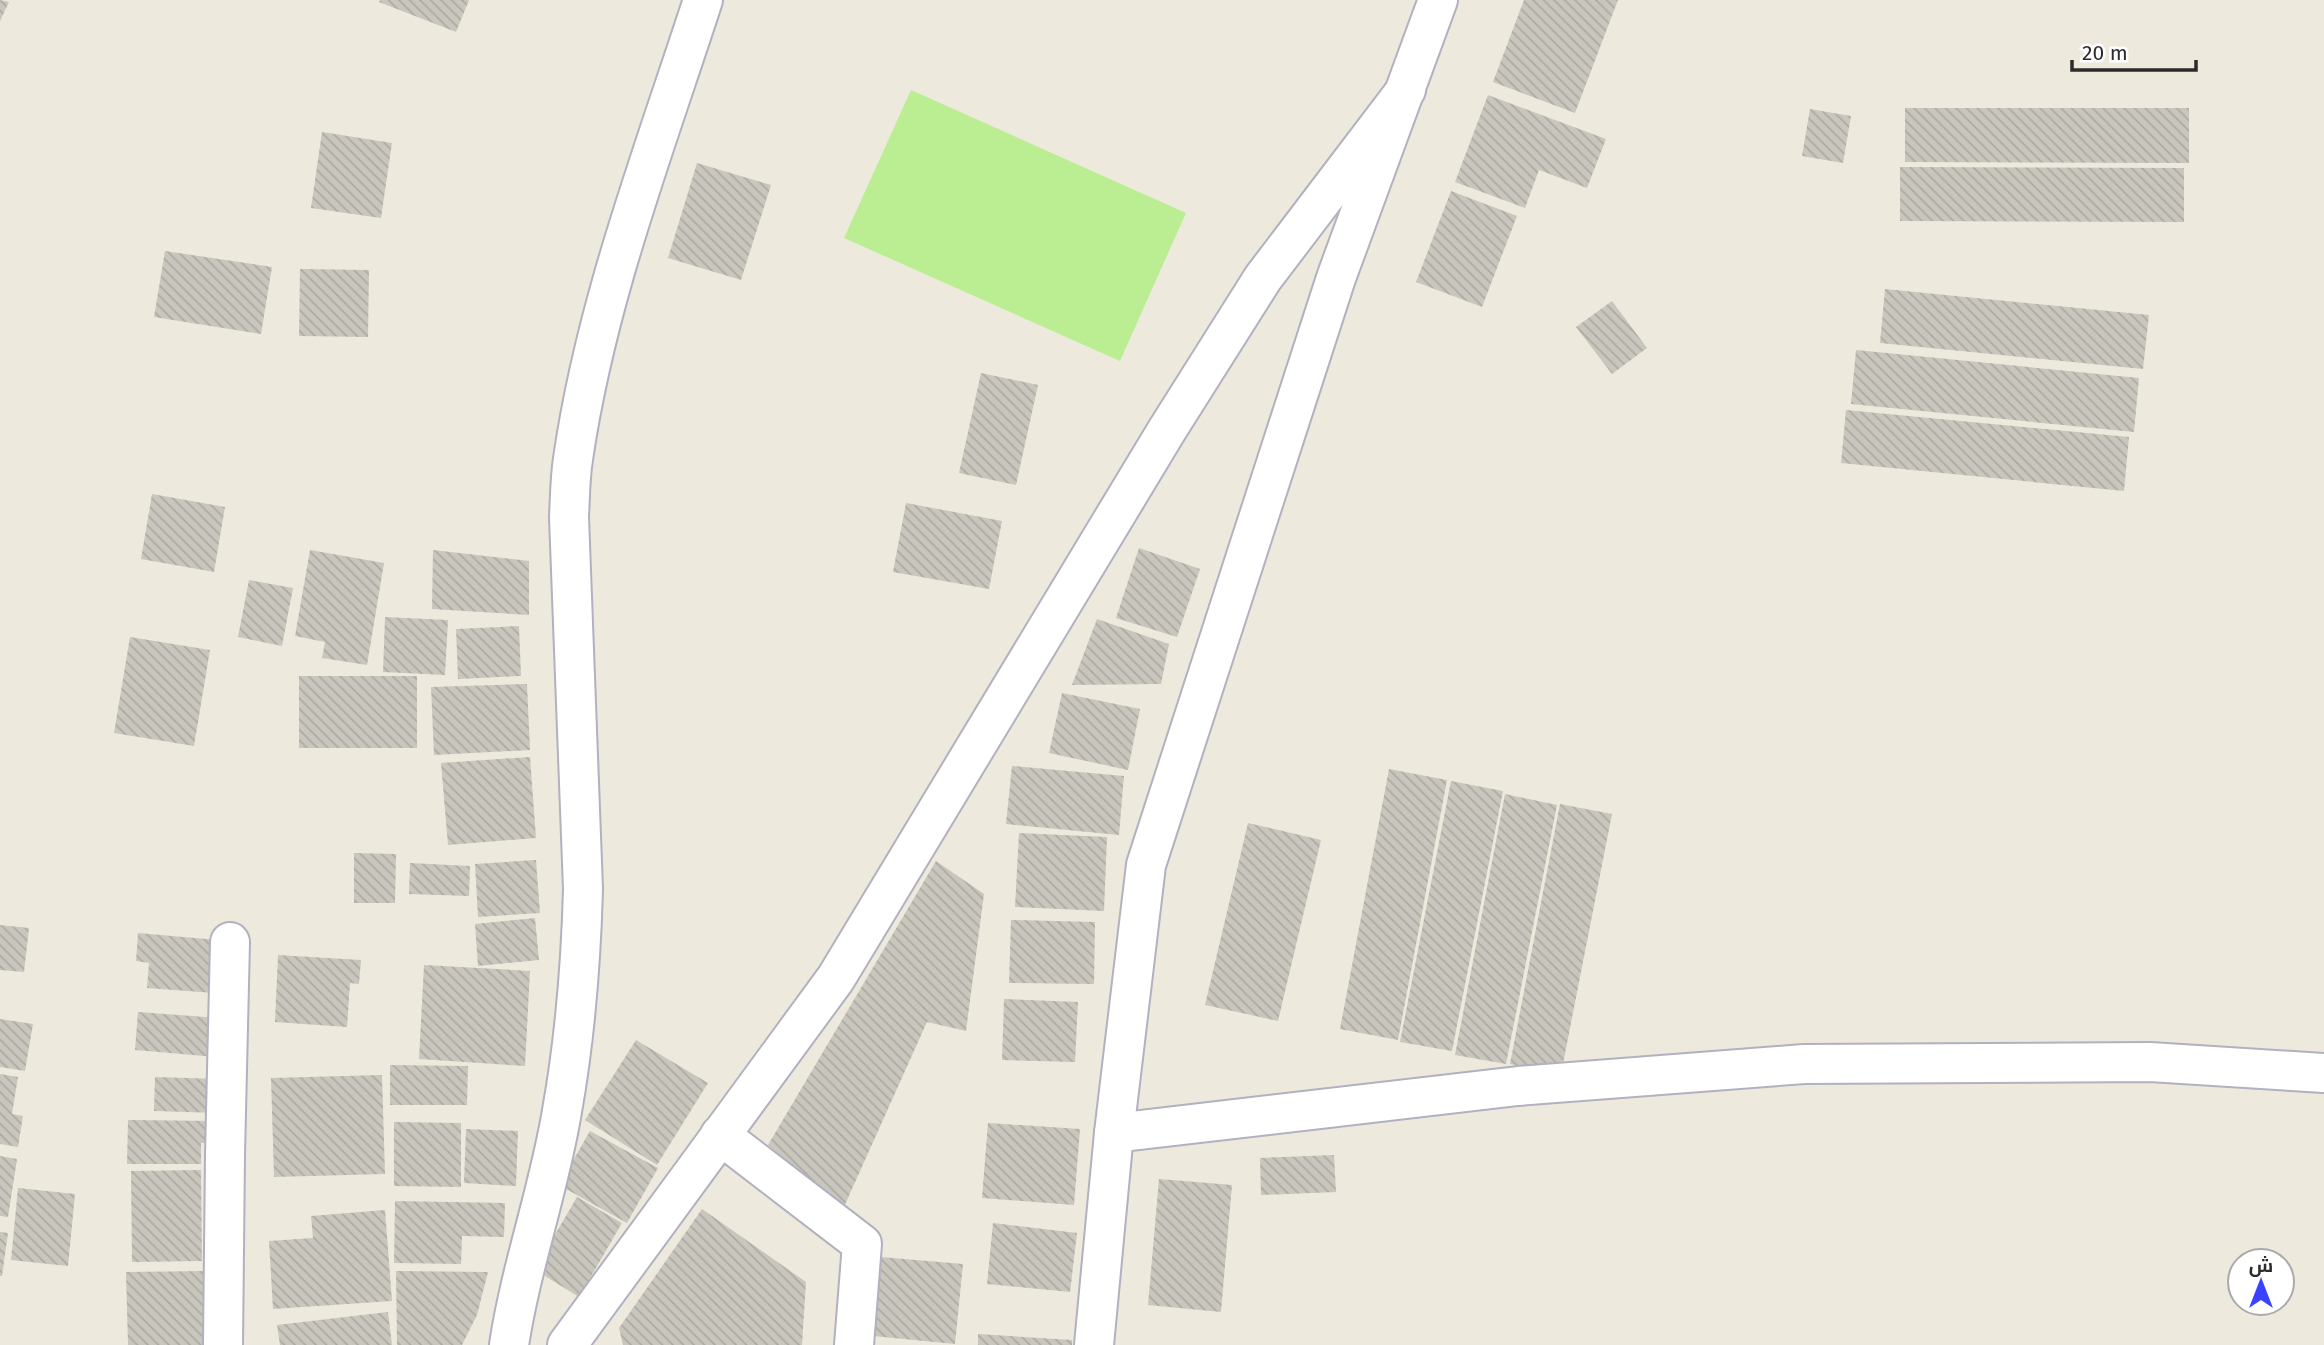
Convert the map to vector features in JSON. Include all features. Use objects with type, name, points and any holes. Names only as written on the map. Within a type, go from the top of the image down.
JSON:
[{"type":"street","points":[[509,1345],[523,1269],[548,1178],[562,1112],[582,950],[583,889],[569,517],[572,462],[599,325],[616,264],[704,0]]},
{"type":"street","points":[[1094,1345],[1114,1133],[1146,865],[1336,278],[1438,0]]},
{"type":"street","points":[[566,1345],[836,978],[1167,430],[1263,278],[1406,90]]},
{"type":"street","points":[[223,1345],[230,942]]},
{"type":"street","points":[[1114,1133],[1518,1086],[1804,1064],[2150,1062],[2324,1073]]},
{"type":"street","points":[[720,1135],[862,1244],[853,1345]]},
{"type":"green space","points":[[911,90],[1186,213],[1120,361],[844,238]]},
{"type":"building","points":[[0,0],[9,2],[0,21]]},
{"type":"building","points":[[469,0],[456,32],[379,2]]},
{"type":"building","points":[[1524,0],[1618,0],[1575,113],[1493,82]]},
{"type":"building","points":[[1488,95],[1606,139],[1587,188],[1539,170],[1525,208],[1455,182]]},
{"type":"building","points":[[1905,108],[2189,108],[2189,163],[1905,162]]},
{"type":"building","points":[[1810,109],[1851,116],[1843,163],[1802,156]]},
{"type":"building","points":[[322,132],[392,143],[381,218],[311,208]]},
{"type":"building","points":[[697,163],[771,185],[741,280],[668,258]]},
{"type":"building","points":[[1900,167],[2184,168],[2184,222],[1900,221]]},
{"type":"building","points":[[1451,191],[1517,216],[1482,307],[1416,282]]},
{"type":"building","points":[[165,251],[272,267],[261,334],[154,317]]},
{"type":"building","points":[[300,269],[369,270],[368,337],[299,336]]},
{"type":"building","points":[[1885,289],[2149,315],[2143,369],[1880,343]]},
{"type":"building","points":[[1612,301],[1647,348],[1612,374],[1576,327]]},
{"type":"building","points":[[1856,350],[2139,378],[2134,432],[1851,404]]},
{"type":"building","points":[[981,373],[1038,385],[1016,485],[959,473]]},
{"type":"building","points":[[1846,410],[2129,437],[2124,491],[1841,463]]},
{"type":"building","points":[[152,494],[225,507],[214,572],[141,559]]},
{"type":"building","points":[[906,503],[1002,521],[989,589],[893,572]]},
{"type":"building","points":[[1139,548],[1200,569],[1177,637],[1116,618]]},
{"type":"building","points":[[310,550],[384,563],[367,665],[322,658],[325,642],[295,636]]},
{"type":"building","points":[[433,550],[529,561],[529,615],[432,609]]},
{"type":"building","points":[[249,580],[293,588],[282,646],[238,637]]},
{"type":"building","points":[[385,617],[448,620],[445,675],[383,672]]},
{"type":"building","points":[[1097,619],[1169,644],[1161,684],[1072,685]]},
{"type":"building","points":[[519,626],[521,676],[458,679],[456,629]]},
{"type":"building","points":[[130,637],[210,650],[194,746],[114,733]]},
{"type":"building","points":[[299,676],[417,676],[417,748],[299,748]]},
{"type":"building","points":[[527,684],[530,750],[434,755],[431,687]]},
{"type":"building","points":[[1062,693],[1140,709],[1128,770],[1049,753]]},
{"type":"building","points":[[530,757],[536,838],[448,845],[441,763]]},
{"type":"building","points":[[1012,766],[1124,776],[1119,835],[1006,824]]},
{"type":"building","points":[[1389,769],[1447,780],[1398,1040],[1340,1029]]},
{"type":"building","points":[[1451,781],[1503,791],[1452,1051],[1400,1042]]},
{"type":"building","points":[[1505,794],[1557,805],[1506,1064],[1455,1055]]},
{"type":"building","points":[[1560,804],[1612,814],[1561,1074],[1510,1064]]},
{"type":"building","points":[[1248,823],[1321,840],[1278,1021],[1205,1005]]},
{"type":"building","points":[[1019,833],[1107,837],[1104,911],[1015,907]]},
{"type":"building","points":[[354,853],[396,854],[395,903],[354,903]]},
{"type":"building","points":[[536,860],[540,913],[478,917],[475,864]]},
{"type":"building","points":[[936,861],[984,894],[966,1031],[927,1022],[843,1209],[768,1145]]},
{"type":"building","points":[[410,863],[470,866],[469,896],[409,894]]},
{"type":"building","points":[[535,918],[539,960],[478,966],[475,924]]},
{"type":"building","points":[[1011,920],[1095,922],[1094,984],[1009,983]]},
{"type":"building","points":[[0,925],[29,928],[24,972],[0,970]]},
{"type":"building","points":[[138,933],[218,940],[214,993],[147,988],[149,963],[136,961]]},
{"type":"building","points":[[278,955],[361,960],[359,984],[350,983],[347,1027],[275,1022]]},
{"type":"building","points":[[424,965],[530,971],[525,1066],[419,1059]]},
{"type":"building","points":[[1004,999],[1078,1002],[1075,1062],[1002,1060]]},
{"type":"building","points":[[138,1012],[219,1018],[216,1057],[135,1050]]},
{"type":"building","points":[[0,1019],[33,1024],[25,1071],[0,1067]]},
{"type":"building","points":[[636,1040],[708,1083],[657,1165],[585,1120]]},
{"type":"building","points":[[390,1065],[468,1066],[467,1105],[390,1105]]},
{"type":"building","points":[[0,1074],[18,1077],[12,1114],[23,1116],[18,1147],[0,1144]]},
{"type":"building","points":[[382,1075],[385,1174],[274,1177],[271,1078]]},
{"type":"building","points":[[155,1077],[220,1079],[219,1113],[154,1111]]},
{"type":"building","points":[[128,1120],[216,1121],[216,1143],[201,1143],[201,1164],[127,1164]]},
{"type":"building","points":[[394,1122],[461,1123],[461,1187],[394,1186]]},
{"type":"building","points":[[988,1123],[1080,1129],[1074,1205],[982,1198]]},
{"type":"building","points":[[466,1129],[518,1131],[516,1186],[464,1183]]},
{"type":"building","points":[[590,1131],[658,1168],[627,1223],[559,1185]]},
{"type":"building","points":[[1334,1155],[1336,1192],[1261,1195],[1260,1158]]},
{"type":"building","points":[[0,1156],[17,1159],[8,1217],[0,1216]]},
{"type":"building","points":[[201,1170],[202,1261],[132,1262],[131,1171]]},
{"type":"building","points":[[1159,1179],[1232,1185],[1221,1312],[1148,1305]]},
{"type":"building","points":[[18,1188],[75,1194],[68,1266],[11,1260]]},
{"type":"building","points":[[577,1197],[622,1223],[579,1297],[545,1276],[550,1243]]},
{"type":"building","points":[[395,1201],[505,1203],[504,1237],[462,1236],[461,1264],[394,1263]]},
{"type":"building","points":[[702,1209],[806,1282],[802,1345],[623,1345],[619,1328]]},
{"type":"building","points":[[385,1210],[392,1301],[273,1309],[269,1241],[313,1238],[311,1216]]},
{"type":"building","points":[[993,1223],[1077,1233],[1070,1292],[987,1284]]},
{"type":"building","points":[[0,1232],[8,1233],[2,1276],[0,1276]]},
{"type":"building","points":[[881,1257],[963,1264],[955,1344],[873,1336]]},
{"type":"building","points":[[206,1271],[207,1345],[128,1345],[126,1272]]},
{"type":"building","points":[[396,1271],[488,1272],[477,1315],[462,1345],[397,1345]]},
{"type":"building","points":[[388,1312],[392,1345],[280,1345],[277,1325]]},
{"type":"building","points":[[978,1334],[1072,1340],[1072,1345],[978,1345]]}]
